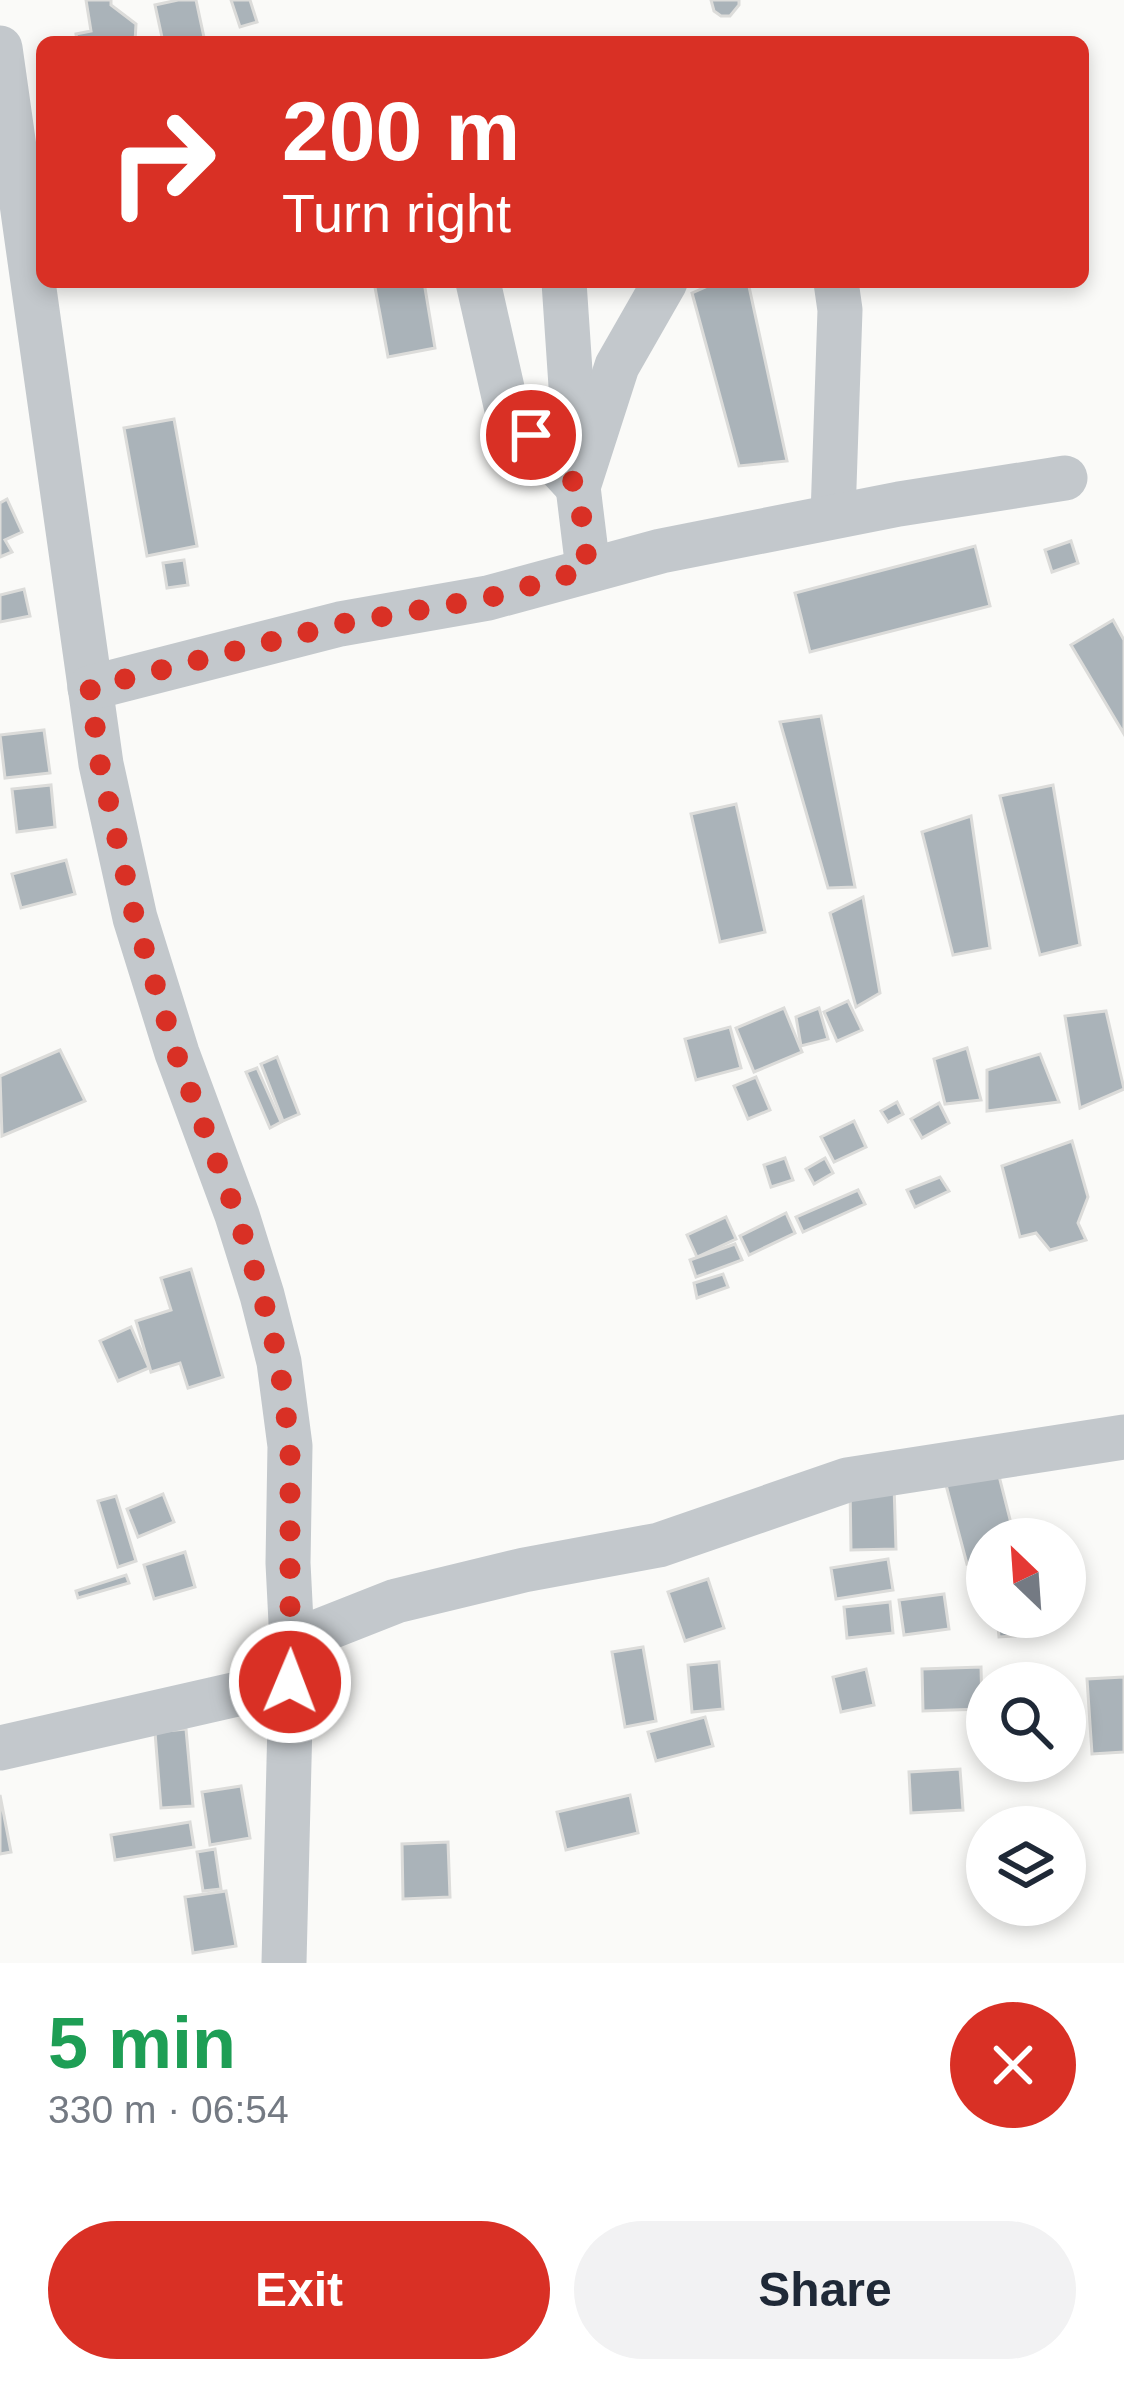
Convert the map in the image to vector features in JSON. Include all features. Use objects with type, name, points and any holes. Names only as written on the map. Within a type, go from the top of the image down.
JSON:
[{"type":"street","points":[[0,48],[21,340],[90,688],[100,764],[135,918],[176,1053],[237,1215],[279,1362],[290,1446],[284,1963]]},
{"type":"street","points":[[479,288],[507,410],[578,487]]},
{"type":"street","points":[[564,288],[588,569]]},
{"type":"street","points":[[578,487],[617,366],[662,288]]},
{"type":"street","points":[[832,517],[840,310],[837,288]]},
{"type":"street","points":[[90,688],[340,624],[488,598],[682,547],[1065,478]]},
{"type":"street","points":[[0,1748],[291,1662],[396,1600],[659,1545],[847,1480],[1124,1437]]},
{"type":"building","points":[[86,0],[111,0],[111,5],[136,24],[135,36],[76,36],[91,31]]},
{"type":"building","points":[[196,0],[204,36],[162,36],[155,5]]},
{"type":"building","points":[[231,0],[250,0],[257,22],[240,27]]},
{"type":"building","points":[[711,0],[739,0],[739,5],[730,16],[721,16]]},
{"type":"building","points":[[375,288],[425,288],[435,348],[388,357]]},
{"type":"building","points":[[703,288],[749,288],[787,461],[739,466],[692,293]]},
{"type":"building","points":[[174,419],[197,546],[147,556],[124,428]]},
{"type":"building","points":[[7,499],[22,532],[5,540],[12,552],[0,557],[0,503]]},
{"type":"building","points":[[1071,541],[1078,563],[1052,572],[1045,550]]},
{"type":"building","points":[[975,546],[990,606],[810,652],[795,593]]},
{"type":"building","points":[[184,560],[188,585],[167,588],[163,563]]},
{"type":"building","points":[[24,589],[30,616],[0,622],[0,595]]},
{"type":"building","points":[[1113,620],[1124,640],[1124,734],[1071,645]]},
{"type":"building","points":[[821,716],[855,887],[828,888],[780,722]]},
{"type":"building","points":[[44,730],[50,773],[5,778],[0,735]]},
{"type":"building","points":[[51,785],[55,827],[17,832],[12,789]]},
{"type":"building","points":[[1053,785],[1080,945],[1040,955],[1000,796]]},
{"type":"building","points":[[736,804],[765,932],[720,942],[691,814]]},
{"type":"building","points":[[971,816],[990,948],[953,955],[922,832]]},
{"type":"building","points":[[66,860],[75,894],[21,908],[12,874]]},
{"type":"building","points":[[863,897],[880,993],[856,1007],[830,913]]},
{"type":"building","points":[[848,1001],[862,1030],[837,1041],[824,1012]]},
{"type":"building","points":[[784,1008],[802,1052],[754,1072],[736,1028]]},
{"type":"building","points":[[819,1008],[828,1039],[801,1046],[796,1017]]},
{"type":"building","points":[[1106,1011],[1124,1089],[1080,1108],[1065,1016]]},
{"type":"building","points":[[730,1027],[741,1068],[696,1080],[685,1039]]},
{"type":"building","points":[[967,1048],[981,1100],[945,1104],[934,1059]]},
{"type":"building","points":[[60,1050],[85,1101],[2,1136],[0,1076]]},
{"type":"building","points":[[1040,1054],[1059,1102],[987,1111],[987,1070]]},
{"type":"building","points":[[277,1057],[299,1114],[283,1121],[261,1064]]},
{"type":"building","points":[[257,1068],[281,1122],[270,1128],[246,1072]]},
{"type":"building","points":[[756,1077],[770,1110],[748,1119],[734,1086]]},
{"type":"building","points":[[897,1102],[903,1114],[888,1122],[881,1111]]},
{"type":"building","points":[[939,1103],[949,1123],[922,1138],[911,1119]]},
{"type":"building","points":[[854,1121],[866,1147],[834,1162],[821,1137]]},
{"type":"building","points":[[1072,1141],[1088,1197],[1078,1223],[1086,1240],[1050,1250],[1036,1233],[1020,1237],[1002,1166]]},
{"type":"building","points":[[785,1158],[793,1180],[771,1187],[764,1165]]},
{"type":"building","points":[[825,1158],[833,1173],[814,1184],[806,1169]]},
{"type":"building","points":[[940,1177],[949,1191],[915,1207],[907,1190]]},
{"type":"building","points":[[858,1190],[865,1204],[803,1232],[796,1217]]},
{"type":"building","points":[[786,1213],[795,1233],[749,1255],[740,1236]]},
{"type":"building","points":[[726,1217],[736,1239],[697,1257],[687,1235]]},
{"type":"building","points":[[735,1244],[742,1260],[696,1277],[690,1260]]},
{"type":"building","points":[[191,1269],[223,1377],[188,1388],[180,1363],[151,1372],[136,1321],[171,1310],[161,1278]]},
{"type":"building","points":[[723,1274],[728,1287],[697,1298],[694,1283]]},
{"type":"building","points":[[131,1327],[149,1368],[118,1381],[100,1341]]},
{"type":"building","points":[[998,1472],[1010,1518],[966,1518],[966,1560],[946,1485]]},
{"type":"building","points":[[894,1485],[896,1549],[851,1550],[850,1486]]},
{"type":"building","points":[[163,1494],[174,1522],[138,1537],[127,1509]]},
{"type":"building","points":[[116,1496],[136,1561],[118,1567],[98,1501]]},
{"type":"building","points":[[185,1552],[195,1587],[154,1599],[144,1565]]},
{"type":"building","points":[[888,1559],[893,1590],[836,1599],[831,1568]]},
{"type":"building","points":[[126,1575],[129,1583],[78,1598],[76,1591]]},
{"type":"building","points":[[708,1579],[724,1628],[685,1641],[668,1592]]},
{"type":"building","points":[[944,1594],[949,1629],[904,1635],[899,1600]]},
{"type":"building","points":[[890,1602],[893,1633],[847,1638],[844,1607]]},
{"type":"building","points":[[643,1647],[656,1721],[625,1727],[612,1652]]},
{"type":"building","points":[[719,1662],[723,1709],[692,1712],[688,1665]]},
{"type":"building","points":[[966,1668],[966,1710],[923,1711],[922,1669]]},
{"type":"building","points":[[866,1669],[874,1705],[841,1712],[833,1677]]},
{"type":"building","points":[[1124,1677],[1124,1752],[1092,1754],[1087,1679]]},
{"type":"building","points":[[705,1717],[713,1746],[656,1761],[648,1732]]},
{"type":"building","points":[[186,1729],[193,1806],[161,1808],[155,1732]]},
{"type":"building","points":[[960,1769],[963,1810],[911,1813],[909,1772]]},
{"type":"building","points":[[241,1786],[250,1838],[210,1845],[202,1792]]},
{"type":"building","points":[[0,1795],[11,1852],[0,1854]]},
{"type":"building","points":[[630,1795],[638,1833],[566,1850],[557,1812]]},
{"type":"building","points":[[190,1822],[194,1847],[115,1860],[111,1835]]},
{"type":"building","points":[[448,1842],[450,1897],[403,1899],[402,1844]]},
{"type":"building","points":[[215,1849],[221,1889],[203,1891],[197,1852]]},
{"type":"building","points":[[226,1891],[236,1946],[193,1953],[185,1897]]},
{"type":"route","points":[[290,1682],[290,1446],[279,1362],[237,1215],[176,1053],[135,918],[100,764],[90,688],[340,624],[488,598],[588,569],[578,487],[531,435]]}]
